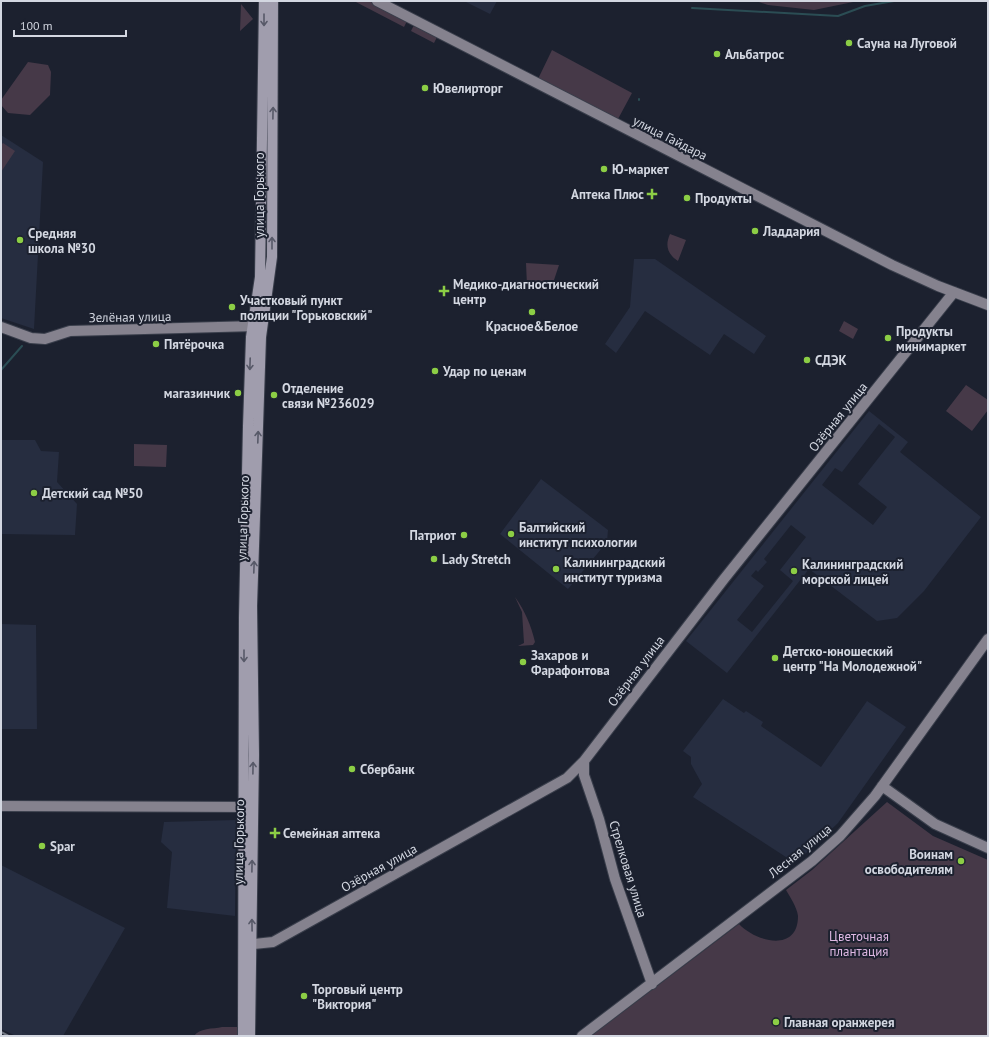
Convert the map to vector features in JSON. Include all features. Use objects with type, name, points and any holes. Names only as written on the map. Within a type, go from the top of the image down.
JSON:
[{"type":"main road","name":"улица Горького","points":[[250,1036],[248,945],[248,807],[260,277],[264,1]]},
{"type":"main road","name":"улица Горького","points":[[258,326],[272,257],[273,1]]},
{"type":"main road","name":"улица Горького","points":[[243,1036],[248,945]]},
{"type":"street","name":"улица Гайдара","points":[[377,1],[861,250],[954,292],[988,305]]},
{"type":"street","name":"Озёрная улица","points":[[248,945],[266,944],[278,939],[567,778],[584,761],[724,579],[954,292]]},
{"type":"street","name":"Зелёная улица","points":[[1,327],[30,338],[45,339],[70,331],[258,326]]},
{"type":"street","name":"Лесная улица","points":[[582,1036],[652,984],[762,897],[812,861],[840,836],[882,786],[988,639]]},
{"type":"street","name":"Стрелковая улица","points":[[584,761],[584,775],[599,819],[615,879],[652,984]]},
{"type":"street","points":[[882,786],[935,824],[988,848]]},
{"type":"street","points":[[1,806],[248,807]]},
{"type":"shaded area","points":[[464,1],[497,1],[490,14]]},
{"type":"shaded area","name":"Средняя школа №30","points":[[1,135],[43,162],[34,329],[1,318]]},
{"type":"shaded area","points":[[634,259],[655,259],[766,336],[754,354],[724,334],[710,355],[645,311],[616,353],[605,344],[630,307]]},
{"type":"shaded area","points":[[869,411],[908,442],[900,452],[981,517],[924,591],[897,618],[877,621],[809,569],[727,673],[686,641]],"holes":[[[879,424],[895,437],[858,484],[887,507],[873,525],[822,485],[835,468],[842,472]],[[791,525],[806,537],[780,570],[793,581],[752,632],[737,620],[764,586],[751,576],[756,570],[758,572],[767,562],[764,559]]]},
{"type":"shaded area","name":"Детский сад №50","points":[[1,440],[35,440],[41,451],[59,452],[57,482],[77,504],[75,535],[1,534]]},
{"type":"shaded area","points":[[541,479],[608,530],[607,542],[568,589],[500,534]]},
{"type":"shaded area","points":[[1,624],[36,625],[37,729],[1,729]]},
{"type":"shaded area","points":[[723,699],[744,713],[746,711],[763,722],[761,726],[821,767],[867,701],[906,727],[838,823],[804,855],[795,851],[789,859],[693,797],[702,784],[691,764],[691,757],[683,751]]},
{"type":"shaded area","points":[[236,820],[235,916],[167,908],[172,852],[161,842],[164,822]]},
{"type":"shaded area","points":[[1,865],[125,928],[63,1036],[16,1036],[1,1029]]},
{"type":"green space","points":[[354,1],[369,1],[407,21],[404,27]]},
{"type":"green space","points":[[756,1],[858,1],[814,10],[768,5]]},
{"type":"green space","points":[[241,4],[253,19],[240,31]]},
{"type":"green space","points":[[415,25],[437,37],[434,43],[411,31]]},
{"type":"green space","points":[[552,50],[632,93],[618,119],[613,118],[538,79]]},
{"type":"green space","points":[[28,62],[48,65],[51,72],[50,95],[30,115],[8,113],[1,105],[1,100]]},
{"type":"green space","points":[[3,143],[15,151],[1,172],[1,145]]},
{"type":"green space","points":[[670,234],[686,240],[678,261],[671,255],[667,246]]},
{"type":"green space","points":[[526,263],[559,265],[553,283],[527,286]]},
{"type":"green space","points":[[844,321],[858,329],[853,339],[839,331]]},
{"type":"green space","points":[[966,385],[988,400],[988,410],[972,431],[946,411]]},
{"type":"green space","points":[[134,444],[167,445],[166,467],[134,466]]},
{"type":"green space","points":[[515,597],[530,624],[535,642],[533,645],[518,646],[524,643],[522,612]]},
{"type":"green space","name":"Цветочная плантация","points":[[887,802],[933,836],[988,860],[988,1036],[591,1036],[739,924],[755,936],[765,939],[775,941],[784,940],[791,935],[796,928],[798,916],[795,906],[786,890],[812,870]]},
{"type":"green space","points":[[222,1027],[238,1027],[237,1036],[194,1036],[196,1033],[203,1030]]},
{"type":"waterway","points":[[692,8],[838,16],[865,6],[894,1]]},
{"type":"waterway","points":[[1,370],[22,346]]},
{"type":"railway","points":[[1,1032],[9,1036]]},
{"type":"place","name":"Сауна на Луговой","points":[[849,43]]},
{"type":"place","name":"Альбатрос","points":[[717,54]]},
{"type":"place","name":"Ювелирторг","points":[[425,88]]},
{"type":"place","name":"Ю-маркет","points":[[604,169]]},
{"type":"place","name":"Аптека Плюс","points":[[652,194]]},
{"type":"place","name":"Продукты","points":[[687,198]]},
{"type":"place","name":"Ладдария","points":[[755,231]]},
{"type":"place","name":"Средняя школа №30","points":[[20,240]]},
{"type":"place","name":"Медико-диагностический центр","points":[[444,291]]},
{"type":"place","name":"Участковый пункт полиции \"Горьковский\"","points":[[232,307]]},
{"type":"place","name":"Красное&Белое","points":[[532,312]]},
{"type":"place","name":"Продукты минимаркет","points":[[888,338]]},
{"type":"place","name":"Пятёрочка","points":[[156,344]]},
{"type":"place","name":"СДЭК","points":[[807,360]]},
{"type":"place","name":"Удар по ценам","points":[[435,371]]},
{"type":"place","name":"магазинчик","points":[[238,393]]},
{"type":"place","name":"Отделение связи №236029","points":[[274,395]]},
{"type":"place","name":"Детский сад №50","points":[[34,493]]},
{"type":"place","name":"Балтийский институт психологии","points":[[511,534]]},
{"type":"place","name":"Патриот","points":[[464,535]]},
{"type":"place","name":"Lady Stretch","points":[[434,559]]},
{"type":"place","name":"Калининградский институт туризма","points":[[556,569]]},
{"type":"place","name":"Калининградский морской лицей","points":[[794,571]]},
{"type":"place","name":"Детско-юношеский центр \"На Молодежной\"","points":[[775,658]]},
{"type":"place","name":"Захаров и Фарафонтова","points":[[523,662]]},
{"type":"place","name":"Сбербанк","points":[[352,769]]},
{"type":"place","name":"Семейная аптека","points":[[275,833]]},
{"type":"place","name":"Spar","points":[[42,846]]},
{"type":"place","name":"Воинам освободителям","points":[[961,861]]},
{"type":"place","name":"Торговый центр \"Виктория\"","points":[[304,996]]},
{"type":"place","name":"Главная оранжерея","points":[[776,1022]]}]
